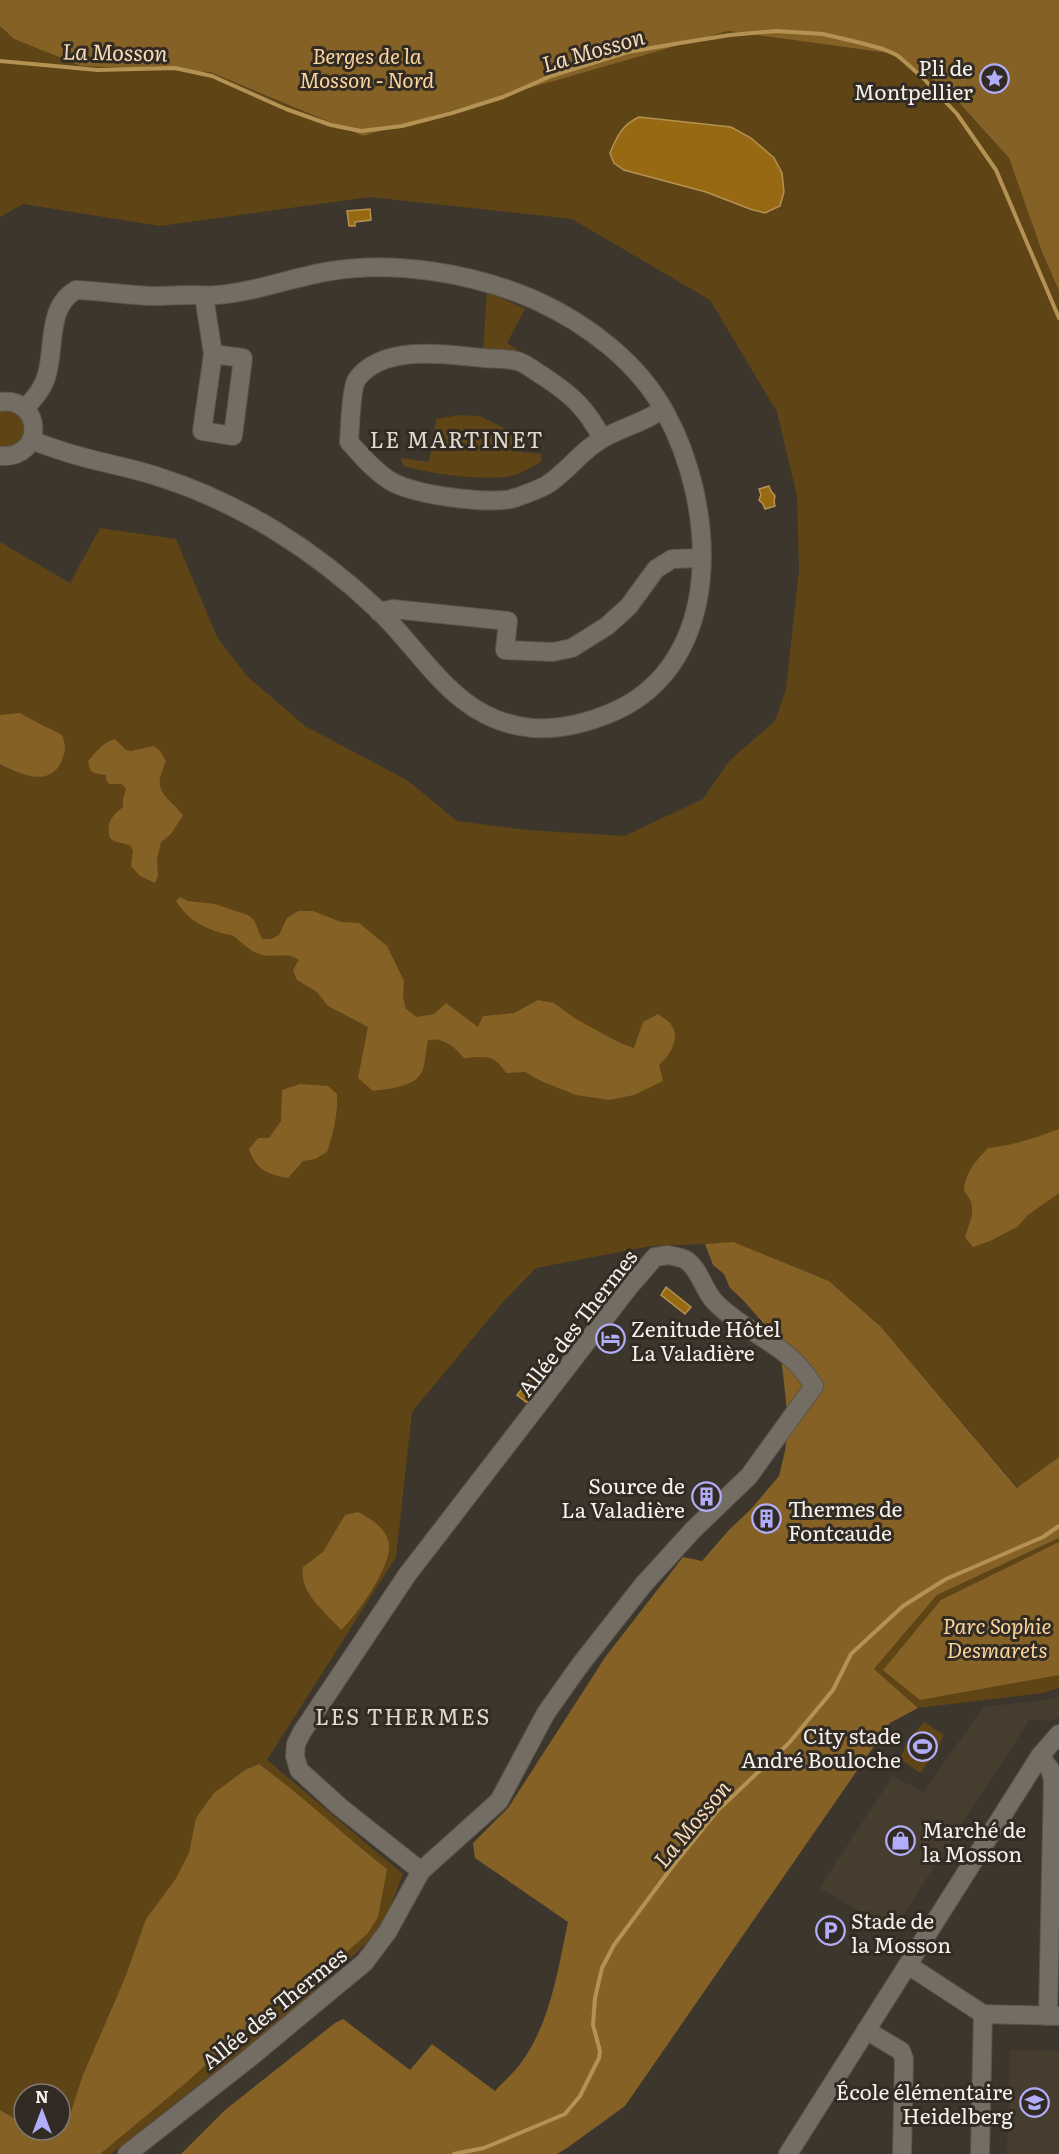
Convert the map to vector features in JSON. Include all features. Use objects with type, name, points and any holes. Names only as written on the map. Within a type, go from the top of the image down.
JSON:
[{"type":"street","points":[[25,409],[43,386],[47,375],[57,312],[68,294],[76,290],[153,296],[204,296],[262,289],[330,271],[356,268],[424,270],[498,286],[534,300],[570,318],[594,334],[626,362],[663,409],[683,452],[698,504],[702,558],[698,606],[678,655],[642,696],[623,708],[579,725],[534,728],[509,724],[471,707],[449,690],[379,612],[333,571],[294,543],[237,509],[162,478],[108,462],[81,457],[31,440]]},
{"type":"street","points":[[204,296],[213,354]]},
{"type":"street","points":[[602,438],[589,415],[566,391],[519,362],[454,355],[409,354],[387,358],[372,366],[356,380],[349,442],[375,471],[400,485],[430,494],[508,500],[545,485],[566,471],[584,451],[602,438],[652,417],[663,409]]},
{"type":"street","points":[[0,402],[11,402],[25,409],[33,423],[31,440],[26,448],[18,454],[0,456]]},
{"type":"street","points":[[379,612],[393,609],[507,621],[505,651],[554,652],[572,648],[607,626],[634,599],[656,569],[672,559],[702,558]]},
{"type":"street","name":"Allée des Thermes","points":[[127,2154],[247,2060],[365,1962],[388,1931],[406,1895],[421,1872],[499,1801],[546,1713],[579,1665],[643,1585],[749,1476],[814,1386],[800,1367],[784,1353],[739,1323],[715,1302],[706,1293],[695,1269],[685,1259],[668,1255],[655,1257],[407,1575],[296,1744],[295,1756],[299,1770],[340,1807],[421,1872]]},
{"type":"street","points":[[790,2153],[1040,1756],[1059,1734]]},
{"type":"street","points":[[908,1965],[983,2014],[1054,2016],[1053,1780],[1050,1769],[1040,1756]]},
{"type":"street","points":[[980,2154],[983,2014]]},
{"type":"street","points":[[866,2030],[901,2051],[904,2059],[902,2154]]},
{"type":"shaded area","points":[[639,117],[731,127],[751,138],[774,158],[782,173],[784,192],[780,206],[765,213],[706,192],[624,170],[614,163],[610,153],[621,132]]},
{"type":"shaded area","points":[[370,209],[371,220],[355,222],[355,226],[349,226],[347,211]]},
{"type":"shaded area","points":[[769,486],[775,496],[775,506],[765,509],[759,500],[761,495],[759,489]]},
{"type":"shaded area","points":[[666,1287],[691,1307],[685,1314],[661,1295]]},
{"type":"shaded area","points":[[542,1363],[555,1373],[530,1405],[517,1395]]},
{"type":"shaded area","name":"Marché de la Mosson","points":[[1059,1696],[1059,1717],[1052,1721],[1030,1719],[893,1930],[819,1888],[893,1776],[924,1792],[983,1707],[1045,1700]]},
{"type":"shaded area","name":"École élémentaire Heidelberg","points":[[1010,2050],[1059,2051],[1059,2154],[1005,2154],[1007,2153]]},
{"type":"green space","name":"Berges de la Mosson - Nord","points":[[0,0],[1059,0],[1059,291],[1042,252],[1009,158],[945,87],[888,53],[728,31],[363,136],[210,72],[81,66],[14,39],[0,26]]},
{"type":"green space","points":[[0,26],[14,39],[81,66],[210,72],[363,136],[728,31],[888,53],[945,87],[1009,158],[1042,252],[1059,291],[1059,1457],[1018,1488],[881,1327],[829,1281],[733,1243],[651,1246],[536,1268],[503,1302],[412,1412],[396,1557],[267,1760],[403,1874],[382,1928],[306,2001],[111,2154],[0,2154],[0,542],[70,583],[100,528],[176,539],[217,637],[247,676],[305,726],[407,780],[457,821],[527,830],[624,836],[703,799],[729,761],[775,721],[786,689],[799,570],[797,496],[777,412],[710,300],[572,219],[370,197],[160,226],[23,204],[0,217]]},
{"type":"green space","points":[[487,291],[525,309],[507,343],[524,354],[483,352]]},
{"type":"green space","points":[[7,408],[23,419],[25,429],[16,446],[0,447],[0,409]]},
{"type":"green space","points":[[460,415],[480,416],[514,433],[513,451],[541,454],[541,462],[515,475],[485,478],[428,472],[403,466],[401,458],[429,462],[436,419]]},
{"type":"green space","points":[[20,713],[62,735],[65,745],[64,755],[56,770],[49,775],[42,777],[25,775],[0,764],[0,715]]},
{"type":"green space","points":[[115,739],[126,750],[154,746],[160,751],[166,761],[160,786],[165,796],[183,815],[171,834],[161,842],[157,858],[158,876],[155,883],[140,876],[131,866],[133,851],[131,846],[110,838],[109,824],[123,807],[126,789],[122,784],[109,784],[106,775],[90,770],[88,761],[103,745]]},
{"type":"green space","points":[[180,897],[188,901],[215,904],[248,915],[254,920],[262,939],[271,939],[279,935],[287,918],[298,911],[313,911],[341,922],[359,923],[387,946],[404,981],[403,997],[406,1009],[417,1017],[434,1014],[446,1003],[478,1027],[483,1016],[514,1013],[538,1000],[554,1003],[576,1019],[634,1048],[643,1022],[658,1014],[670,1023],[675,1034],[673,1046],[659,1065],[663,1081],[634,1095],[609,1100],[576,1095],[525,1072],[506,1073],[492,1059],[464,1058],[448,1043],[433,1039],[428,1040],[423,1069],[415,1080],[402,1086],[373,1091],[358,1078],[368,1027],[328,1006],[317,992],[297,980],[293,970],[299,960],[285,955],[258,954],[233,936],[201,925],[181,908],[176,901]]},
{"type":"green space","points":[[300,1084],[328,1086],[337,1094],[336,1116],[327,1152],[315,1159],[303,1161],[288,1178],[263,1170],[255,1162],[249,1149],[258,1138],[269,1138],[281,1121],[282,1090]]},
{"type":"green space","points":[[1059,1129],[1059,1193],[1028,1215],[1017,1227],[973,1247],[965,1237],[972,1208],[964,1191],[966,1178],[975,1162],[988,1148],[1024,1141]]},
{"type":"green space","points":[[733,1242],[829,1281],[881,1327],[1017,1488],[1059,1457],[1059,1538],[937,1595],[874,1669],[918,1708],[890,1723],[625,2106],[567,2148],[557,2154],[181,2154],[225,2110],[343,2019],[410,2070],[432,2044],[495,2091],[517,2068],[533,2045],[552,1994],[568,1922],[475,1858],[473,1843],[508,1808],[606,1656],[683,1557],[702,1561],[779,1476],[785,1451],[788,1419],[781,1356],[772,1333],[730,1288],[724,1274],[713,1265],[705,1244]]},
{"type":"green space","points":[[358,1512],[373,1521],[386,1534],[389,1545],[388,1554],[372,1590],[341,1630],[309,1594],[303,1577],[303,1567],[323,1552],[345,1515]]},
{"type":"green space","name":"Parc Sophie Desmarets","points":[[1059,1538],[1059,1688],[1043,1693],[918,1708],[874,1669],[937,1595]]},
{"type":"green space","name":"Parc Sophie Desmarets","points":[[1059,1542],[1059,1675],[920,1700],[883,1670],[941,1600]]},
{"type":"green space","name":"City stade André Bouloche","points":[[924,1722],[944,1735],[920,1773],[900,1759],[909,1739]]},
{"type":"green space","points":[[259,1764],[387,1869],[378,1917],[368,1933],[330,1967],[248,2027],[188,2081],[100,2154],[0,2154],[0,2110],[12,2117],[12,2142],[72,2142],[72,2109],[83,2075],[125,1978],[146,1919],[175,1880],[189,1853],[196,1818],[214,1793],[245,1770]]},
{"type":"waterway","name":"La Mosson","points":[[0,61],[98,70],[175,68],[212,76],[286,109],[331,125],[361,131],[402,126],[452,113],[503,97],[551,76],[628,52],[730,35],[776,31],[823,34],[861,43],[897,55],[922,77],[957,114],[996,170],[1059,318]]},
{"type":"waterway","name":"La Mosson","points":[[454,2154],[484,2148],[565,2114],[580,2096],[599,2058],[600,2051],[593,2025],[595,1998],[602,1968],[614,1945],[718,1810],[789,1743],[833,1690],[851,1654],[903,1606],[946,1579],[1043,1537],[1059,1526]]},
{"type":"place","name":"Pli de Montpellier","points":[[994,78]]},
{"type":"place","name":"Zenitude Hôtel La Valadière","points":[[610,1339]]},
{"type":"place","name":"Source de La Valadière","points":[[706,1496]]},
{"type":"place","name":"Thermes de Fontcaude","points":[[767,1519]]},
{"type":"place","name":"City stade André Bouloche","points":[[922,1746]]},
{"type":"place","name":"Marché de la Mosson","points":[[901,1840]]},
{"type":"place","name":"Stade de la Mosson","points":[[830,1931]]},
{"type":"place","name":"École élémentaire Heidelberg","points":[[1034,2102]]},
{"type":"district","name":"LE MARTINET","points":[[457,438]]},
{"type":"district","name":"LES THERMES","points":[[403,1715]]}]
